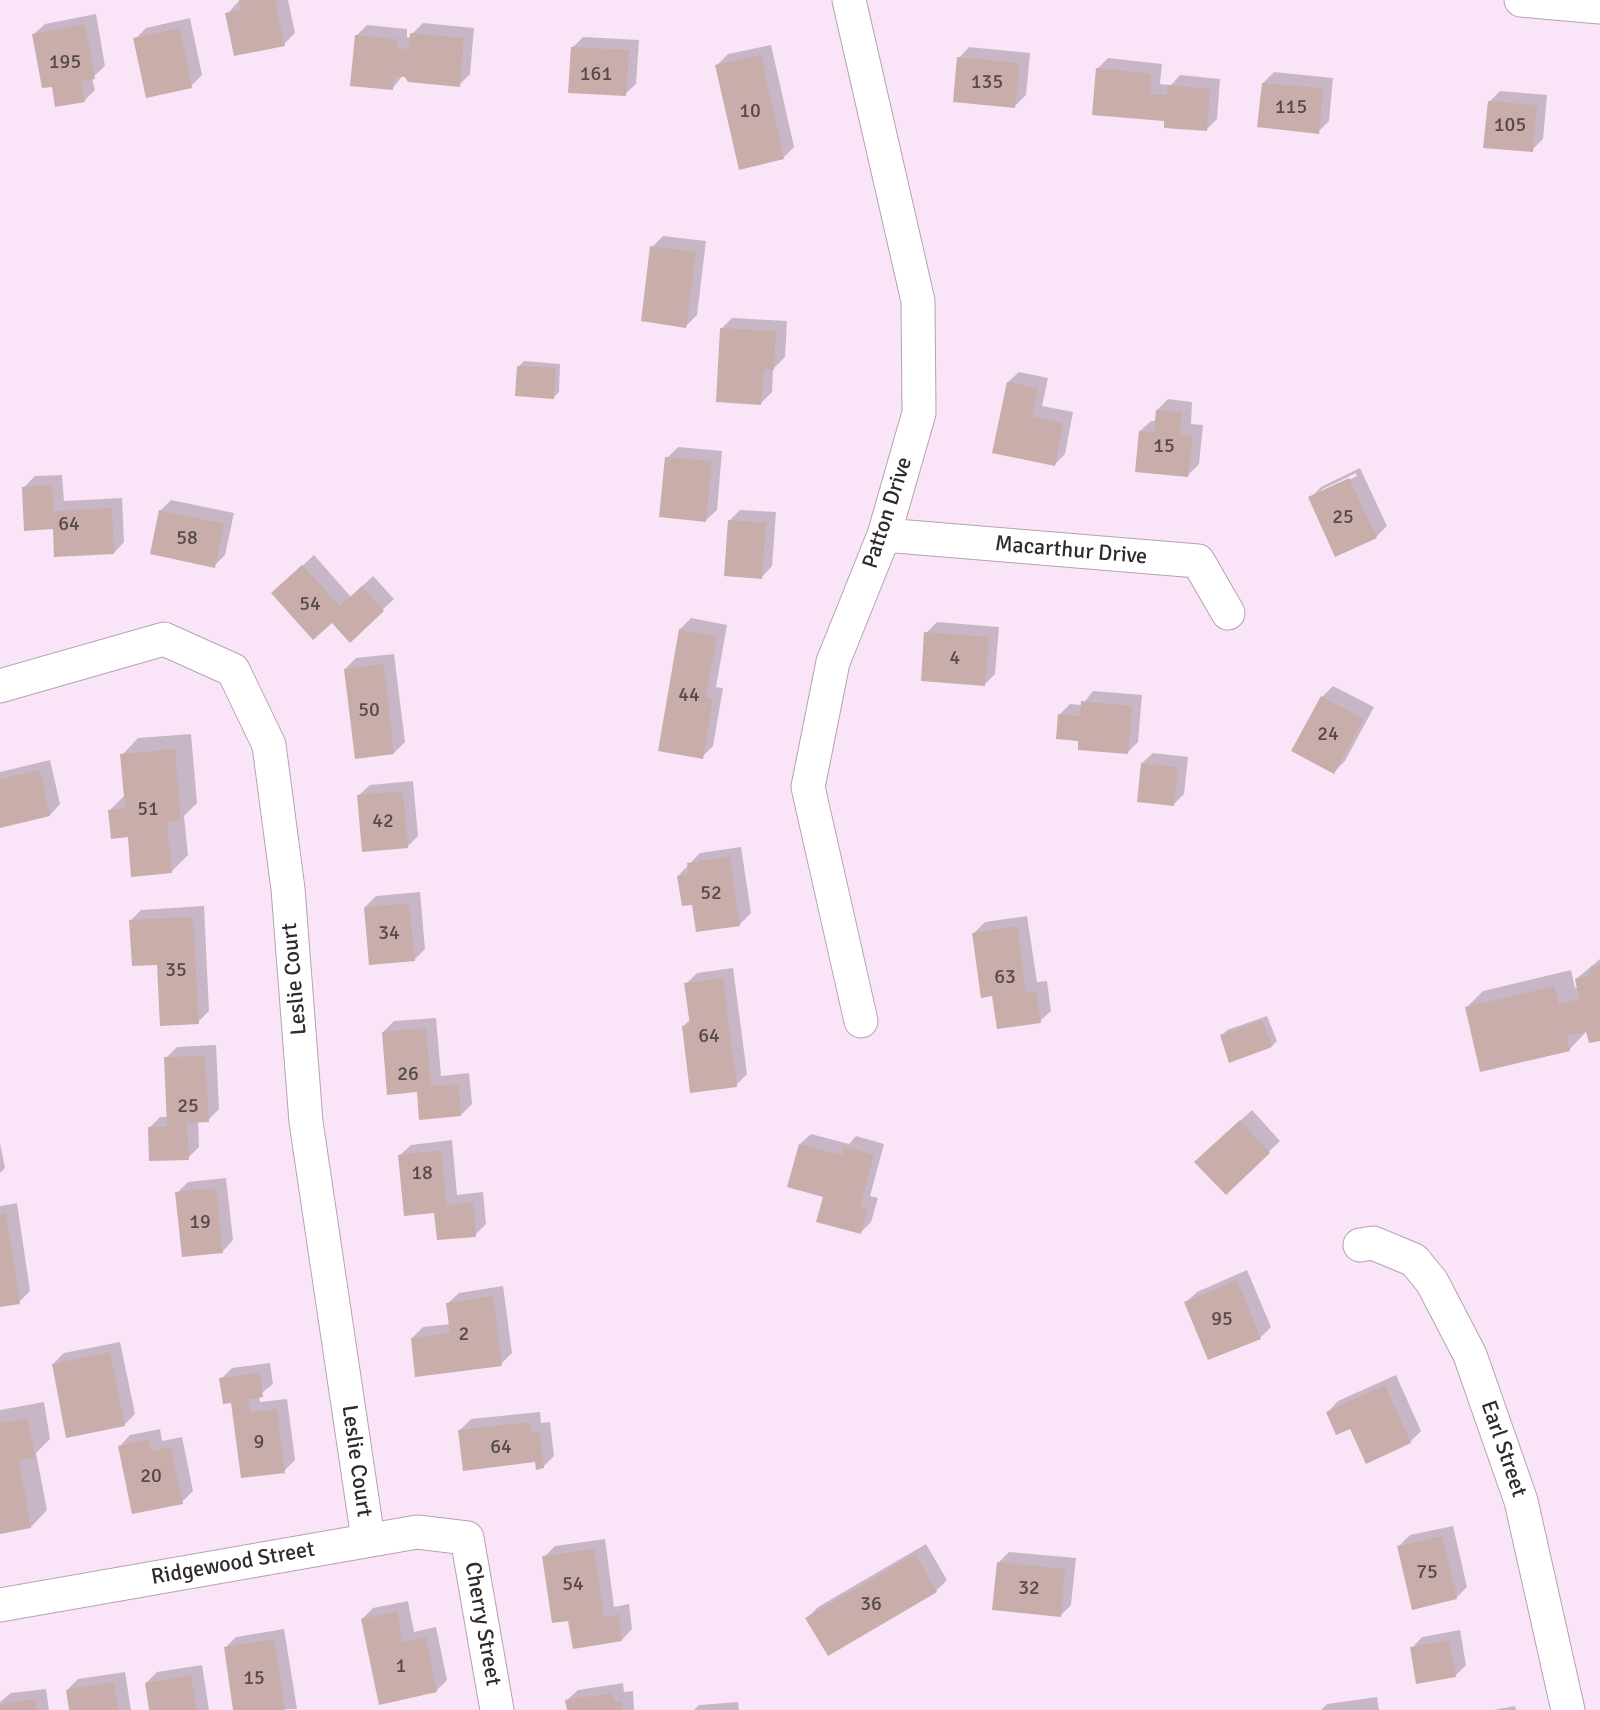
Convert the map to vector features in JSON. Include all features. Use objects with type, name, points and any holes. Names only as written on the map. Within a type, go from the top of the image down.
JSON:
[{"type":"street","name":"Patton Drive","points":[[849,0],[918,301],[920,413],[884,535],[833,662],[808,787],[861,1021]]},
{"type":"street","points":[[1521,0],[1600,7]]},
{"type":"street","name":"Macarthur Drive","points":[[884,535],[1198,561],[1228,613]]},
{"type":"street","name":"Leslie Court","points":[[0,686],[164,639],[233,670],[269,745],[288,888],[306,1122],[368,1539]]},
{"type":"street","name":"Earl Street","points":[[1360,1245],[1373,1243],[1414,1260],[1432,1282],[1470,1355],[1521,1501],[1568,1710]]},
{"type":"street","name":"Ridgewood Street","points":[[0,1605],[368,1539],[417,1532],[467,1538]]},
{"type":"street","name":"Cherry Street","points":[[467,1538],[497,1710]]},
{"type":"building","points":[[239,0],[275,0],[285,46],[234,56],[225,13],[241,10]]},
{"type":"building","points":[[85,24],[95,79],[81,81],[85,102],[55,107],[52,87],[42,88],[32,34]]},
{"type":"building","points":[[180,28],[192,88],[146,98],[133,38]]},
{"type":"building","points":[[410,33],[464,38],[460,87],[408,82],[405,77],[394,76],[393,90],[350,86],[355,35],[397,39],[397,48],[409,49]]},
{"type":"building","points":[[571,47],[629,50],[626,96],[568,93]]},
{"type":"building","points":[[761,55],[784,159],[739,170],[715,65]]},
{"type":"building","points":[[957,57],[1020,63],[1015,108],[953,102]]},
{"type":"building","points":[[1096,68],[1148,73],[1151,75],[1150,94],[1167,95],[1168,85],[1210,89],[1207,131],[1164,128],[1164,121],[1092,115]]},
{"type":"building","points":[[1262,83],[1323,88],[1319,134],[1257,127]]},
{"type":"building","points":[[1488,101],[1537,105],[1533,152],[1483,148]]},
{"type":"building","points":[[650,246],[696,252],[686,328],[641,321]]},
{"type":"building","points":[[720,328],[776,331],[774,370],[764,369],[761,405],[716,402]]},
{"type":"building","points":[[517,366],[556,368],[554,399],[515,396]]},
{"type":"building","points":[[1007,382],[1038,388],[1032,416],[1063,423],[1055,466],[992,453]]},
{"type":"building","points":[[1156,410],[1182,412],[1180,434],[1193,436],[1188,477],[1135,472],[1139,431],[1154,432]]},
{"type":"building","points":[[665,457],[712,461],[706,522],[659,517]]},
{"type":"building","points":[[1349,478],[1377,538],[1335,557],[1308,497]]},
{"type":"building","points":[[52,485],[54,511],[112,508],[114,554],[54,557],[53,529],[24,531],[22,487]]},
{"type":"building","points":[[159,510],[224,524],[215,568],[150,554]]},
{"type":"building","points":[[728,520],[766,523],[762,579],[724,576]]},
{"type":"building","points":[[302,565],[340,606],[362,586],[384,611],[350,643],[332,623],[313,640],[271,593]]},
{"type":"building","points":[[679,629],[717,636],[706,698],[713,699],[703,759],[658,751]]},
{"type":"building","points":[[924,632],[989,637],[985,686],[921,681]]},
{"type":"building","points":[[384,664],[394,754],[355,759],[344,669]]},
{"type":"building","points":[[1321,696],[1364,719],[1334,774],[1291,751]]},
{"type":"building","points":[[1081,701],[1132,706],[1128,754],[1078,750],[1078,741],[1056,739],[1058,714],[1080,716]]},
{"type":"building","points":[[175,749],[181,821],[167,822],[172,873],[131,877],[128,837],[111,839],[108,810],[125,808],[120,754]]},
{"type":"building","points":[[1141,763],[1178,767],[1174,806],[1137,802]]},
{"type":"building","points":[[40,770],[50,816],[0,828],[0,779]]},
{"type":"building","points":[[403,791],[408,848],[362,852],[357,795]]},
{"type":"building","points":[[730,857],[740,926],[696,932],[692,905],[682,906],[677,876],[689,874],[687,863]]},
{"type":"building","points":[[409,903],[415,961],[369,965],[364,907]]},
{"type":"building","points":[[193,917],[199,1024],[160,1026],[157,965],[132,966],[129,920]]},
{"type":"building","points":[[1017,926],[1026,992],[1036,991],[1041,1023],[997,1029],[992,996],[981,998],[972,933]]},
{"type":"building","points":[[1600,965],[1600,1041],[1589,1043],[1586,1032],[1567,1036],[1570,1051],[1480,1072],[1465,1007],[1554,986],[1559,1004],[1579,999],[1575,979],[1591,975],[1590,967]]},
{"type":"building","points":[[723,978],[737,1087],[690,1093],[682,1026],[690,1025],[684,983]]},
{"type":"building","points":[[1262,1020],[1272,1047],[1229,1063],[1220,1035]]},
{"type":"building","points":[[426,1028],[431,1086],[459,1084],[461,1116],[419,1120],[417,1092],[387,1095],[382,1032]]},
{"type":"building","points":[[205,1056],[209,1122],[187,1123],[189,1160],[149,1161],[148,1127],[167,1127],[164,1057]]},
{"type":"building","points":[[1240,1120],[1270,1153],[1226,1195],[1194,1162]]},
{"type":"building","points":[[799,1144],[842,1155],[844,1146],[874,1155],[860,1206],[868,1208],[861,1234],[816,1222],[823,1197],[787,1187]]},
{"type":"building","points":[[441,1150],[447,1205],[473,1202],[476,1237],[437,1240],[434,1213],[404,1216],[398,1155]]},
{"type":"building","points":[[216,1188],[223,1253],[182,1257],[175,1192]]},
{"type":"building","points":[[6,1213],[20,1304],[0,1307],[0,1214]]},
{"type":"building","points":[[1237,1280],[1261,1339],[1208,1360],[1184,1302]]},
{"type":"building","points":[[493,1296],[502,1366],[415,1377],[411,1338],[450,1333],[446,1303]]},
{"type":"building","points":[[110,1352],[125,1426],[66,1438],[52,1364]]},
{"type":"building","points":[[260,1373],[263,1397],[248,1399],[250,1412],[277,1409],[285,1473],[241,1478],[231,1403],[223,1404],[219,1378]]},
{"type":"building","points":[[1385,1385],[1411,1443],[1366,1464],[1350,1429],[1336,1435],[1326,1412]]},
{"type":"building","points":[[28,1418],[35,1457],[19,1460],[31,1528],[0,1534],[0,1423]]},
{"type":"building","points":[[530,1422],[531,1433],[540,1432],[544,1468],[536,1470],[535,1462],[463,1471],[458,1430]]},
{"type":"building","points":[[149,1439],[151,1451],[171,1447],[183,1504],[132,1514],[118,1446]]},
{"type":"building","points":[[1442,1536],[1457,1599],[1412,1610],[1397,1546]]},
{"type":"building","points":[[594,1549],[604,1617],[619,1614],[622,1641],[573,1649],[568,1621],[552,1623],[542,1556]]},
{"type":"building","points":[[915,1554],[937,1592],[828,1656],[805,1618]]},
{"type":"building","points":[[997,1562],[1065,1569],[1061,1617],[992,1610]]},
{"type":"building","points":[[397,1611],[403,1642],[426,1637],[437,1692],[379,1705],[361,1619]]},
{"type":"building","points":[[274,1639],[285,1710],[233,1710],[224,1647]]},
{"type":"building","points":[[1449,1640],[1456,1677],[1416,1684],[1410,1647]]},
{"type":"building","points":[[191,1675],[197,1710],[149,1710],[145,1683]]},
{"type":"building","points":[[114,1682],[118,1710],[69,1710],[66,1690]]},
{"type":"building","points":[[613,1693],[614,1702],[622,1701],[623,1710],[567,1710],[565,1700]]},
{"type":"building","points":[[35,1699],[37,1710],[0,1710],[0,1704]]}]
